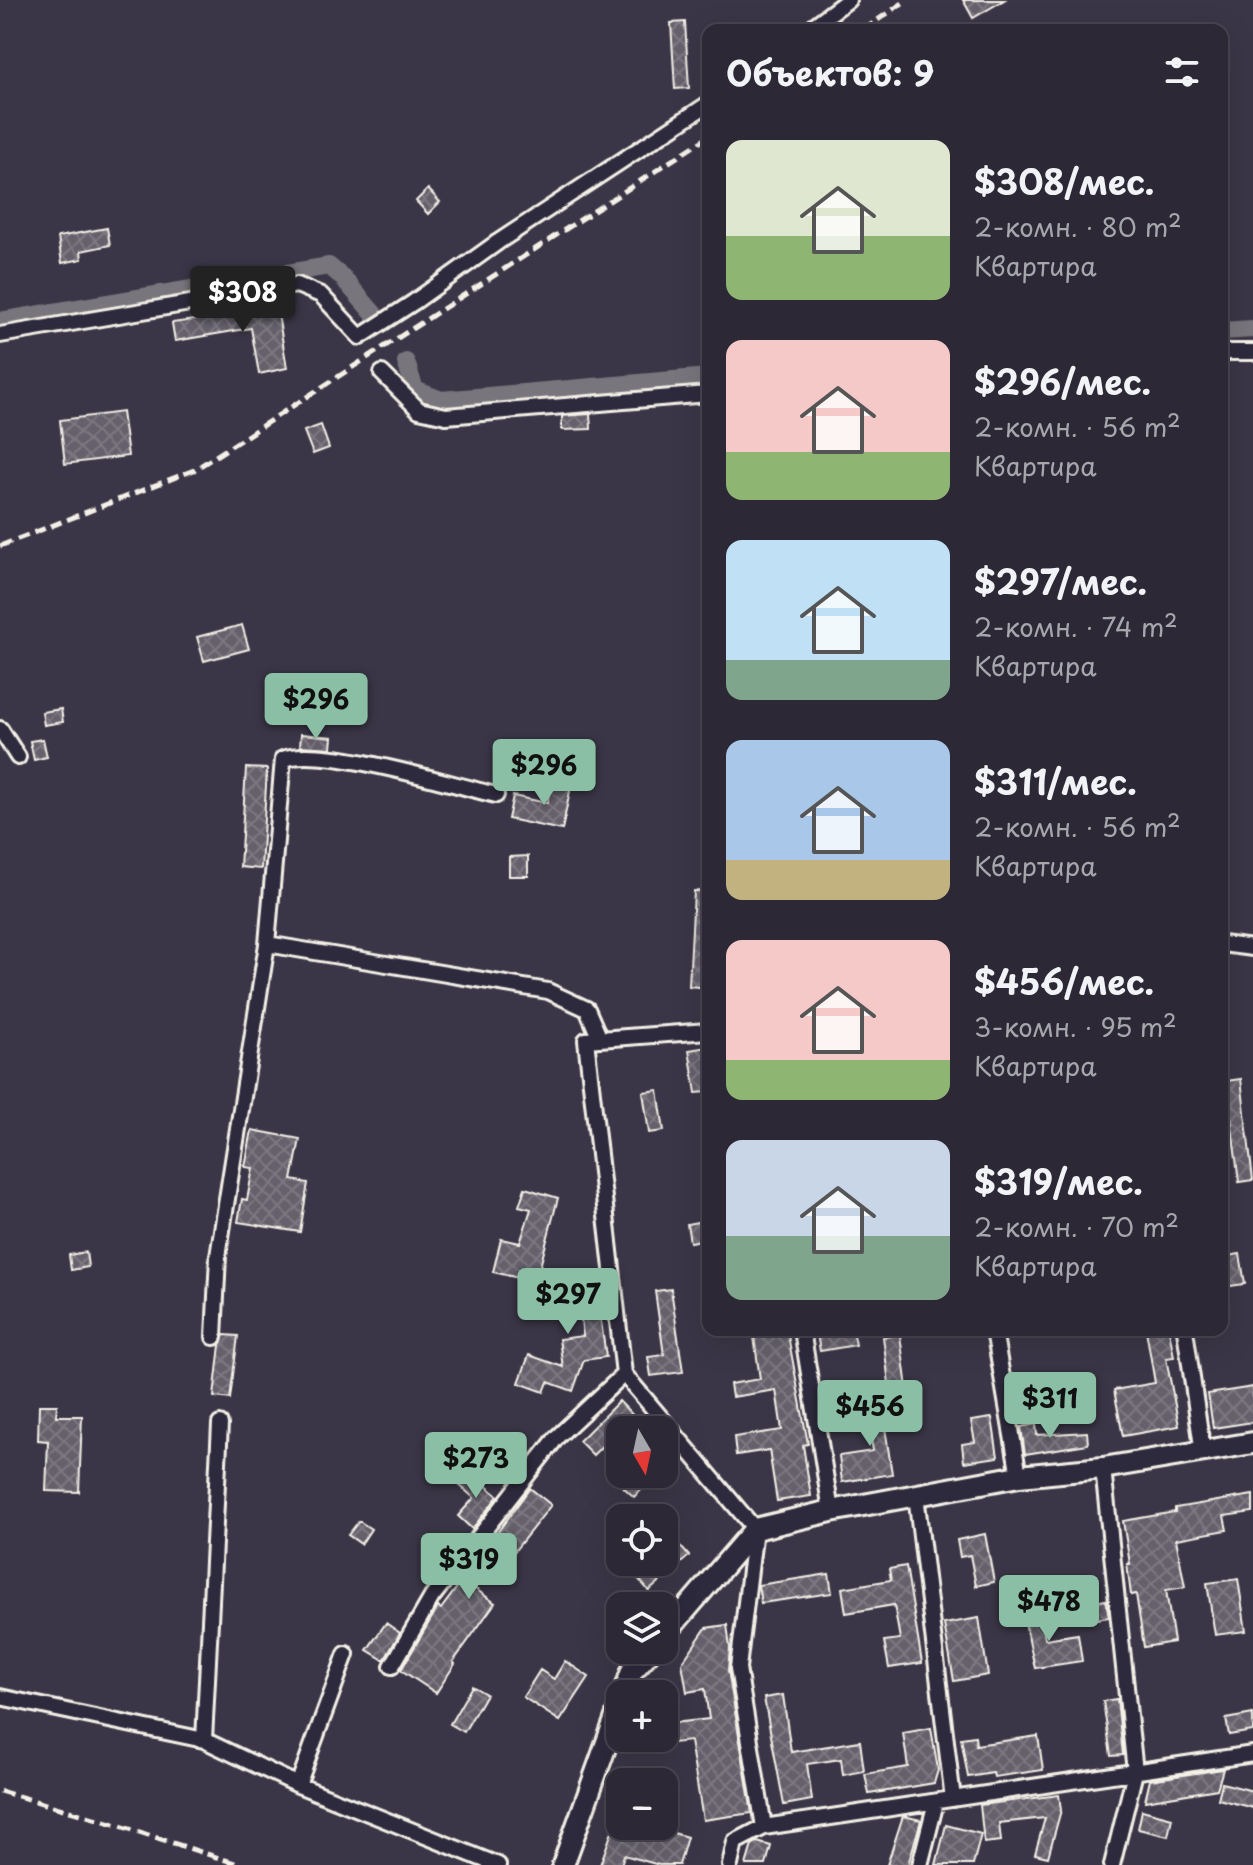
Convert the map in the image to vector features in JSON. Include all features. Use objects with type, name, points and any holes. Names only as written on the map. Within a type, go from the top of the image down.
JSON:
[{"type":"street","points":[[816,24],[848,0]]},
{"type":"street","points":[[0,335],[297,285],[321,295],[360,337],[702,108]]},
{"type":"street","points":[[1228,352],[1253,352]]},
{"type":"street","points":[[382,373],[419,410],[446,416],[702,395]]},
{"type":"street","points":[[0,729],[18,757]]},
{"type":"street","points":[[214,1337],[218,1256],[267,944],[283,759],[294,756],[343,759],[496,795]]},
{"type":"street","points":[[267,944],[548,991],[587,1009],[600,1039]]},
{"type":"street","points":[[1228,945],[1253,948]]},
{"type":"street","points":[[702,1031],[586,1040],[624,1374],[755,1529],[738,1668],[764,1827]]},
{"type":"street","points":[[803,1336],[831,1511]]},
{"type":"street","points":[[995,1336],[1019,1476]]},
{"type":"street","points":[[1186,1336],[1203,1453]]},
{"type":"street","points":[[392,1666],[432,1597],[557,1437],[624,1374]]},
{"type":"street","points":[[204,1740],[220,1424]]},
{"type":"street","points":[[678,1619],[755,1529],[831,1511],[1019,1476],[1103,1468],[1253,1443]]},
{"type":"street","points":[[1103,1468],[1135,1772],[1112,1865]]},
{"type":"street","points":[[916,1495],[953,1799]]},
{"type":"street","points":[[298,1785],[346,1654]]},
{"type":"street","points":[[0,1697],[204,1740],[298,1785],[498,1865]]},
{"type":"street","points":[[563,1865],[606,1745]]},
{"type":"street","points":[[730,1865],[735,1842],[764,1827],[1253,1754]]},
{"type":"street","points":[[920,1865],[936,1802]]},
{"type":"building","points":[[963,0],[1004,0],[973,18]]},
{"type":"building","points":[[685,22],[689,88],[675,89],[671,23]]},
{"type":"building","points":[[428,189],[440,202],[428,214],[416,201]]},
{"type":"building","points":[[107,228],[110,245],[81,251],[82,259],[62,263],[58,237]]},
{"type":"building","points":[[277,308],[287,368],[259,374],[251,328],[175,341],[172,323]]},
{"type":"building","points":[[122,412],[128,456],[65,464],[60,420]]},
{"type":"building","points":[[590,414],[591,429],[562,430],[562,416]]},
{"type":"building","points":[[321,425],[329,448],[313,454],[304,431]]},
{"type":"building","points":[[242,625],[249,649],[204,661],[197,637]]},
{"type":"building","points":[[61,709],[63,722],[44,725],[42,712]]},
{"type":"building","points":[[301,734],[332,737],[331,748],[300,746]]},
{"type":"building","points":[[43,739],[47,757],[34,760],[30,741]]},
{"type":"building","points":[[246,768],[267,769],[261,869],[240,867]]},
{"type":"building","points":[[553,777],[572,781],[562,830],[508,819],[513,796],[547,803]]},
{"type":"building","points":[[528,856],[528,876],[509,876],[509,857]]},
{"type":"building","points":[[694,891],[702,892],[702,987],[689,986]]},
{"type":"building","points":[[702,1048],[702,1092],[696,1093],[689,1050]]},
{"type":"building","points":[[1241,1079],[1253,1180],[1239,1182],[1228,1081]]},
{"type":"building","points":[[658,1090],[664,1131],[649,1133],[643,1092]]},
{"type":"building","points":[[252,1130],[300,1139],[292,1180],[308,1183],[300,1232],[238,1222],[242,1199],[247,1200],[253,1168],[245,1167]]},
{"type":"building","points":[[525,1188],[558,1198],[536,1282],[493,1272],[501,1239],[520,1243],[531,1209],[519,1206]]},
{"type":"building","points":[[702,1221],[702,1240],[690,1242],[687,1224]]},
{"type":"building","points":[[86,1252],[88,1267],[71,1270],[69,1255]]},
{"type":"building","points":[[1240,1254],[1245,1284],[1228,1286],[1228,1256]]},
{"type":"building","points":[[595,1279],[606,1357],[584,1360],[573,1391],[548,1382],[544,1392],[519,1383],[529,1355],[563,1367],[559,1339],[583,1336],[579,1304],[536,1308],[533,1286]]},
{"type":"building","points":[[671,1289],[683,1372],[651,1376],[648,1357],[664,1355],[655,1291]]},
{"type":"building","points":[[224,1335],[238,1336],[230,1399],[214,1397]]},
{"type":"building","points":[[754,1336],[788,1336],[808,1444],[803,1445],[811,1496],[777,1501],[769,1450],[736,1455],[734,1437],[782,1430],[776,1390],[732,1397],[730,1384],[760,1379]]},
{"type":"building","points":[[817,1336],[854,1336],[856,1345],[820,1351]]},
{"type":"building","points":[[900,1336],[908,1396],[891,1399],[883,1337]]},
{"type":"building","points":[[1147,1336],[1170,1336],[1174,1357],[1166,1358],[1179,1426],[1123,1436],[1114,1390],[1155,1383]]},
{"type":"building","points":[[1253,1387],[1253,1422],[1213,1428],[1208,1394]]},
{"type":"building","points":[[880,1394],[892,1474],[842,1482],[839,1456],[873,1451],[864,1396]]},
{"type":"building","points":[[619,1401],[633,1416],[606,1416],[606,1442],[593,1455],[579,1441]]},
{"type":"building","points":[[39,1405],[57,1405],[56,1416],[82,1416],[79,1492],[46,1491],[48,1441],[38,1440]]},
{"type":"building","points":[[992,1418],[998,1457],[964,1462],[962,1444],[975,1442],[971,1421]]},
{"type":"building","points":[[1036,1424],[1037,1435],[1087,1432],[1088,1444],[1025,1454],[1021,1427]]},
{"type":"building","points":[[469,1471],[498,1496],[472,1529],[458,1516],[474,1498],[458,1484]]},
{"type":"building","points":[[530,1488],[551,1505],[513,1553],[507,1549],[496,1565],[491,1561],[473,1587],[495,1603],[453,1662],[455,1664],[436,1693],[401,1670],[438,1607],[441,1609]]},
{"type":"building","points":[[624,1488],[643,1488],[634,1497]]},
{"type":"building","points":[[1253,1495],[1253,1512],[1224,1516],[1227,1530],[1176,1539],[1185,1587],[1166,1590],[1174,1642],[1144,1647],[1136,1594],[1131,1595],[1123,1521],[1175,1512],[1175,1508]]},
{"type":"building","points":[[359,1521],[371,1529],[361,1544],[348,1535]]},
{"type":"building","points":[[985,1534],[994,1582],[976,1586],[970,1555],[960,1557],[957,1540]]},
{"type":"building","points":[[678,1544],[689,1556],[678,1566]]},
{"type":"building","points":[[906,1566],[922,1663],[889,1668],[884,1641],[900,1639],[894,1605],[846,1613],[842,1588],[891,1580],[889,1569]]},
{"type":"building","points":[[829,1574],[832,1593],[761,1603],[758,1585]]},
{"type":"building","points":[[636,1576],[666,1576],[649,1591]]},
{"type":"building","points":[[1238,1579],[1246,1631],[1215,1635],[1207,1583]]},
{"type":"building","points":[[1106,1600],[1109,1617],[1084,1621],[1082,1604]]},
{"type":"building","points":[[1039,1605],[1045,1639],[1078,1634],[1082,1661],[1035,1668],[1022,1608]]},
{"type":"building","points":[[979,1618],[988,1675],[954,1681],[944,1624]]},
{"type":"building","points":[[386,1623],[400,1633],[385,1659],[382,1659],[367,1650]]},
{"type":"building","points":[[727,1625],[730,1648],[728,1670],[752,1813],[703,1820],[690,1741],[678,1742],[678,1722],[709,1719],[705,1689],[687,1692],[682,1663],[706,1628]]},
{"type":"building","points":[[565,1661],[589,1677],[560,1721],[523,1697],[540,1670],[554,1679]]},
{"type":"building","points":[[472,1686],[486,1694],[464,1732],[450,1724]]},
{"type":"building","points":[[783,1695],[791,1752],[860,1741],[864,1771],[843,1775],[841,1759],[807,1764],[812,1800],[784,1805],[764,1698]]},
{"type":"building","points":[[1117,1699],[1123,1755],[1111,1756],[1103,1701]]},
{"type":"building","points":[[1253,1714],[1253,1731],[1229,1735],[1226,1719]]},
{"type":"building","points":[[931,1728],[938,1770],[934,1783],[869,1794],[865,1774],[908,1767],[903,1733]]},
{"type":"building","points":[[975,1736],[976,1745],[1038,1736],[1043,1770],[994,1777],[993,1773],[968,1777],[961,1738]]},
{"type":"building","points":[[1223,1769],[1217,1789],[1145,1801],[1150,1780]]},
{"type":"building","points":[[1222,1783],[1253,1791],[1253,1808],[1218,1799]]},
{"type":"building","points":[[1059,1795],[1061,1810],[1048,1857],[1035,1854],[1045,1818],[999,1823],[1001,1841],[984,1843],[980,1805]]},
{"type":"building","points":[[1142,1810],[1172,1818],[1168,1836],[1138,1829]]},
{"type":"building","points":[[903,1816],[921,1820],[908,1865],[887,1865]]},
{"type":"building","points":[[946,1825],[981,1834],[973,1865],[936,1865]]},
{"type":"building","points":[[678,1834],[687,1837],[679,1865],[659,1865],[624,1855],[621,1865],[600,1865],[609,1840],[678,1840]]},
{"type":"building","points":[[757,1842],[771,1846],[766,1865],[746,1865],[752,1845]]},
{"type":"waterway","points":[[0,321],[329,266],[374,314]]},
{"type":"waterway","points":[[1228,331],[1253,329]]},
{"type":"waterway","points":[[406,362],[415,390],[441,400],[702,378]]},
{"type":"railway","points":[[872,24],[907,0]]},
{"type":"railway","points":[[0,546],[194,470],[702,141]]},
{"type":"railway","points":[[0,1791],[241,1865]]}]
